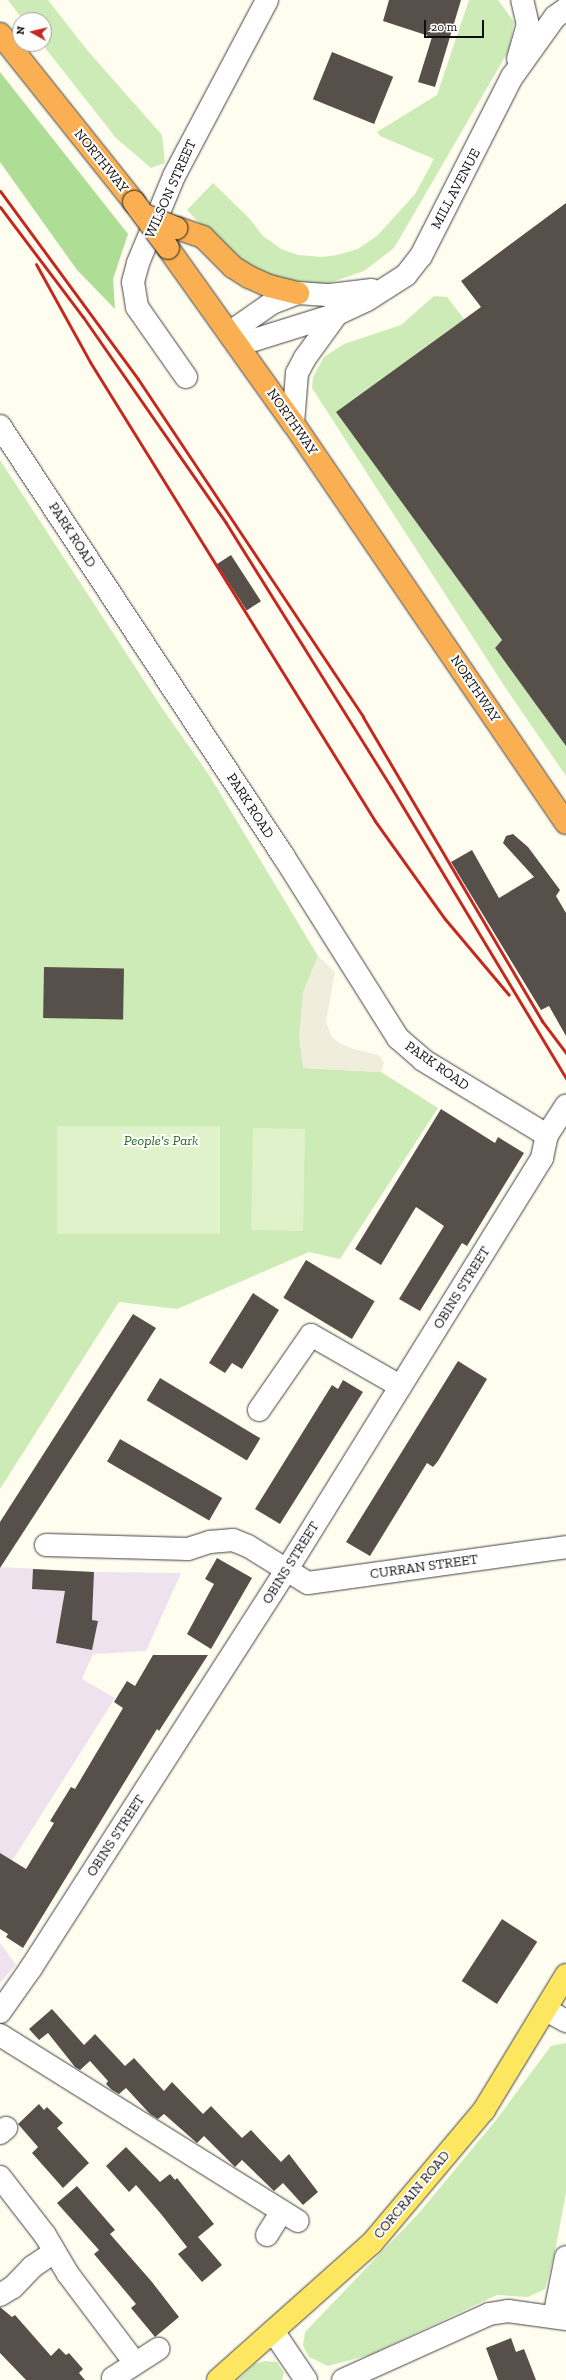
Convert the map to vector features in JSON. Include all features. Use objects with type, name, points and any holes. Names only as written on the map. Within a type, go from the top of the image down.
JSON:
[{"type":"highway","name":"NORTHWAY","points":[[0,34],[139,209],[294,423],[566,823]]},
{"type":"highway","points":[[139,209],[177,228],[203,237],[233,267],[249,277],[269,286],[298,293]]},
{"type":"main road","name":"CORCRAIN ROAD","points":[[218,2380],[372,2243],[484,2110],[566,1975]]},
{"type":"street","name":"WILSON STREET","points":[[186,377],[137,306],[133,282],[138,262],[174,176],[267,0]]},
{"type":"street","name":"MILL AVENUE","points":[[512,77],[528,25],[522,0]]},
{"type":"street","name":"MILL AVENUE","points":[[233,339],[337,314],[367,300],[406,275],[421,256],[512,77],[555,17],[566,9]]},
{"type":"street","name":"MILL AVENUE","points":[[233,339],[272,303],[298,293],[348,294],[385,288]]},
{"type":"street","points":[[294,423],[297,373],[305,358],[337,314]]},
{"type":"street","name":"PARK ROAD","points":[[0,426],[284,857],[394,1032],[410,1050],[423,1060],[547,1135]]},
{"type":"street","name":"OBINS STREET","points":[[0,2012],[31,1968],[286,1571],[542,1158],[547,1135],[566,1106]]},
{"type":"street","points":[[259,1410],[311,1335],[400,1386]]},
{"type":"street","name":"CURRAN STREET","points":[[46,1545],[188,1549],[210,1542],[233,1540],[248,1546],[286,1571],[308,1583],[566,1546]]},
{"type":"street","points":[[546,2010],[566,2021]]},
{"type":"street","points":[[0,2036],[290,2216],[266,2235]]},
{"type":"street","points":[[0,2177],[68,2274],[136,2363]]},
{"type":"street","points":[[0,2295],[13,2287],[32,2267],[54,2252]]},
{"type":"street","points":[[343,2380],[489,2314],[508,2311],[560,2318],[566,2258]]},
{"type":"street","points":[[273,2331],[306,2380]]},
{"type":"street","points":[[113,2378],[158,2350]]},
{"type":"shaded area","points":[[318,956],[335,972],[326,1022],[332,1037],[339,1043],[354,1049],[379,1055],[384,1063],[381,1072],[303,1068],[299,1037],[303,993]]},
{"type":"shaded area","points":[[0,1567],[94,1572],[181,1573],[146,1651],[93,1654],[82,1679],[115,1698],[0,1880]]},
{"type":"shaded area","points":[[0,1943],[16,1965],[0,1983]]},
{"type":"green space","points":[[8,0],[48,0],[87,50],[162,135],[165,163],[151,168],[116,138],[48,52],[52,52],[52,12],[17,12]]},
{"type":"green space","points":[[469,0],[498,0],[514,22],[509,50],[394,248],[364,271],[326,284],[274,282],[232,258],[187,210],[213,183],[249,218],[262,235],[281,249],[298,255],[322,257],[337,255],[358,249],[378,235],[415,194],[434,159],[380,136],[377,132],[437,95]]},
{"type":"green space","points":[[0,72],[128,234],[113,279],[115,309],[77,270],[0,162]]},
{"type":"green space","points":[[434,296],[447,297],[464,319],[336,412],[502,640],[495,648],[566,746],[566,776],[505,687],[312,388],[313,377],[324,357],[344,344],[401,325]]},
{"type":"green space","name":"People's Park","points":[[0,460],[162,708],[209,775],[318,956],[303,993],[303,1068],[381,1072],[438,1108],[340,1259],[309,1252],[177,1309],[119,1302],[0,1489]]},
{"type":"green space","points":[[57,1126],[220,1126],[220,1234],[57,1234]]},
{"type":"green space","points":[[253,1128],[305,1129],[303,1231],[251,1230]]},
{"type":"green space","points":[[566,2043],[566,2193],[555,2251],[545,2289],[528,2297],[497,2295],[369,2355],[328,2366],[309,2357],[303,2346],[305,2332],[419,2213],[496,2120],[551,2046]]},
{"type":"green space","points":[[265,2361],[277,2362],[284,2373],[282,2380],[238,2380],[255,2364]]},
{"type":"building","points":[[389,0],[461,0],[435,87],[418,82],[432,37],[383,21]]},
{"type":"building","points":[[332,52],[393,77],[374,124],[313,99]]},
{"type":"building","points":[[566,203],[566,746],[495,648],[502,640],[336,412],[481,307],[461,281]]},
{"type":"building","points":[[231,555],[261,601],[247,610],[217,564]]},
{"type":"building","points":[[513,834],[528,847],[560,890],[556,896],[566,913],[566,1036],[549,1006],[541,1010],[451,862],[472,850],[499,898],[534,877],[503,843],[506,836]]},
{"type":"building","points":[[44,967],[124,968],[123,1019],[43,1018]]},
{"type":"building","points":[[441,1109],[495,1143],[498,1137],[524,1153],[467,1246],[462,1243],[420,1311],[399,1299],[444,1226],[416,1207],[381,1265],[355,1249]]},
{"type":"building","points":[[306,1260],[375,1301],[352,1339],[283,1298]]},
{"type":"building","points":[[253,1293],[279,1310],[242,1369],[232,1363],[225,1373],[209,1363]]},
{"type":"building","points":[[133,1314],[156,1328],[0,1568],[0,1522]]},
{"type":"building","points":[[458,1361],[487,1379],[438,1461],[433,1467],[427,1463],[370,1556],[346,1542]]},
{"type":"building","points":[[160,1378],[260,1438],[247,1461],[147,1400]]},
{"type":"building","points":[[343,1380],[363,1392],[280,1524],[255,1509],[332,1385],[338,1389]]},
{"type":"building","points":[[120,1439],[222,1498],[209,1521],[107,1462]]},
{"type":"building","points":[[217,1558],[252,1578],[211,1649],[187,1634],[214,1584],[205,1579]]},
{"type":"building","points":[[33,1569],[94,1572],[92,1620],[98,1621],[92,1650],[56,1643],[65,1591],[32,1589]]},
{"type":"building","points":[[153,1655],[208,1655],[159,1731],[157,1729],[23,1948],[6,1937],[8,1934],[0,1929],[0,1853],[26,1869],[54,1823],[50,1821],[71,1787],[75,1789],[123,1708],[114,1702],[127,1681],[135,1686]]},
{"type":"building","points":[[502,1919],[537,1942],[497,2004],[462,1981]]},
{"type":"building","points":[[52,2009],[84,2045],[95,2034],[125,2066],[134,2058],[164,2091],[172,2082],[203,2114],[211,2106],[242,2138],[251,2130],[281,2162],[289,2154],[318,2192],[303,2205],[283,2183],[274,2191],[242,2160],[235,2167],[204,2136],[197,2143],[164,2114],[158,2119],[150,2114],[126,2088],[119,2094],[112,2090],[106,2084],[108,2081],[90,2061],[80,2070],[75,2067],[48,2033],[39,2040],[29,2029]]},
{"type":"building","points":[[39,2104],[44,2110],[47,2107],[63,2123],[57,2128],[89,2163],[63,2188],[32,2153],[38,2147],[18,2124]]},
{"type":"building","points":[[126,2147],[160,2182],[170,2174],[175,2180],[177,2178],[214,2224],[198,2237],[222,2265],[202,2282],[178,2254],[187,2247],[161,2214],[136,2185],[129,2192],[106,2166]]},
{"type":"building","points":[[77,2186],[115,2230],[110,2234],[152,2282],[179,2317],[155,2337],[131,2308],[136,2304],[94,2254],[99,2250],[57,2203]]},
{"type":"building","points":[[0,2307],[12,2317],[15,2315],[51,2356],[59,2348],[66,2355],[69,2353],[83,2369],[79,2373],[85,2380],[26,2380],[0,2353]]},
{"type":"building","points":[[511,2338],[516,2352],[524,2349],[536,2380],[498,2380],[486,2348]]},
{"type":"railway","points":[[0,191],[138,379],[363,717],[542,1021],[566,1053]]},
{"type":"railway","points":[[0,207],[83,317],[226,523],[391,787],[566,1078]]},
{"type":"railway","points":[[36,264],[90,362],[375,821],[445,919],[509,995]]}]
